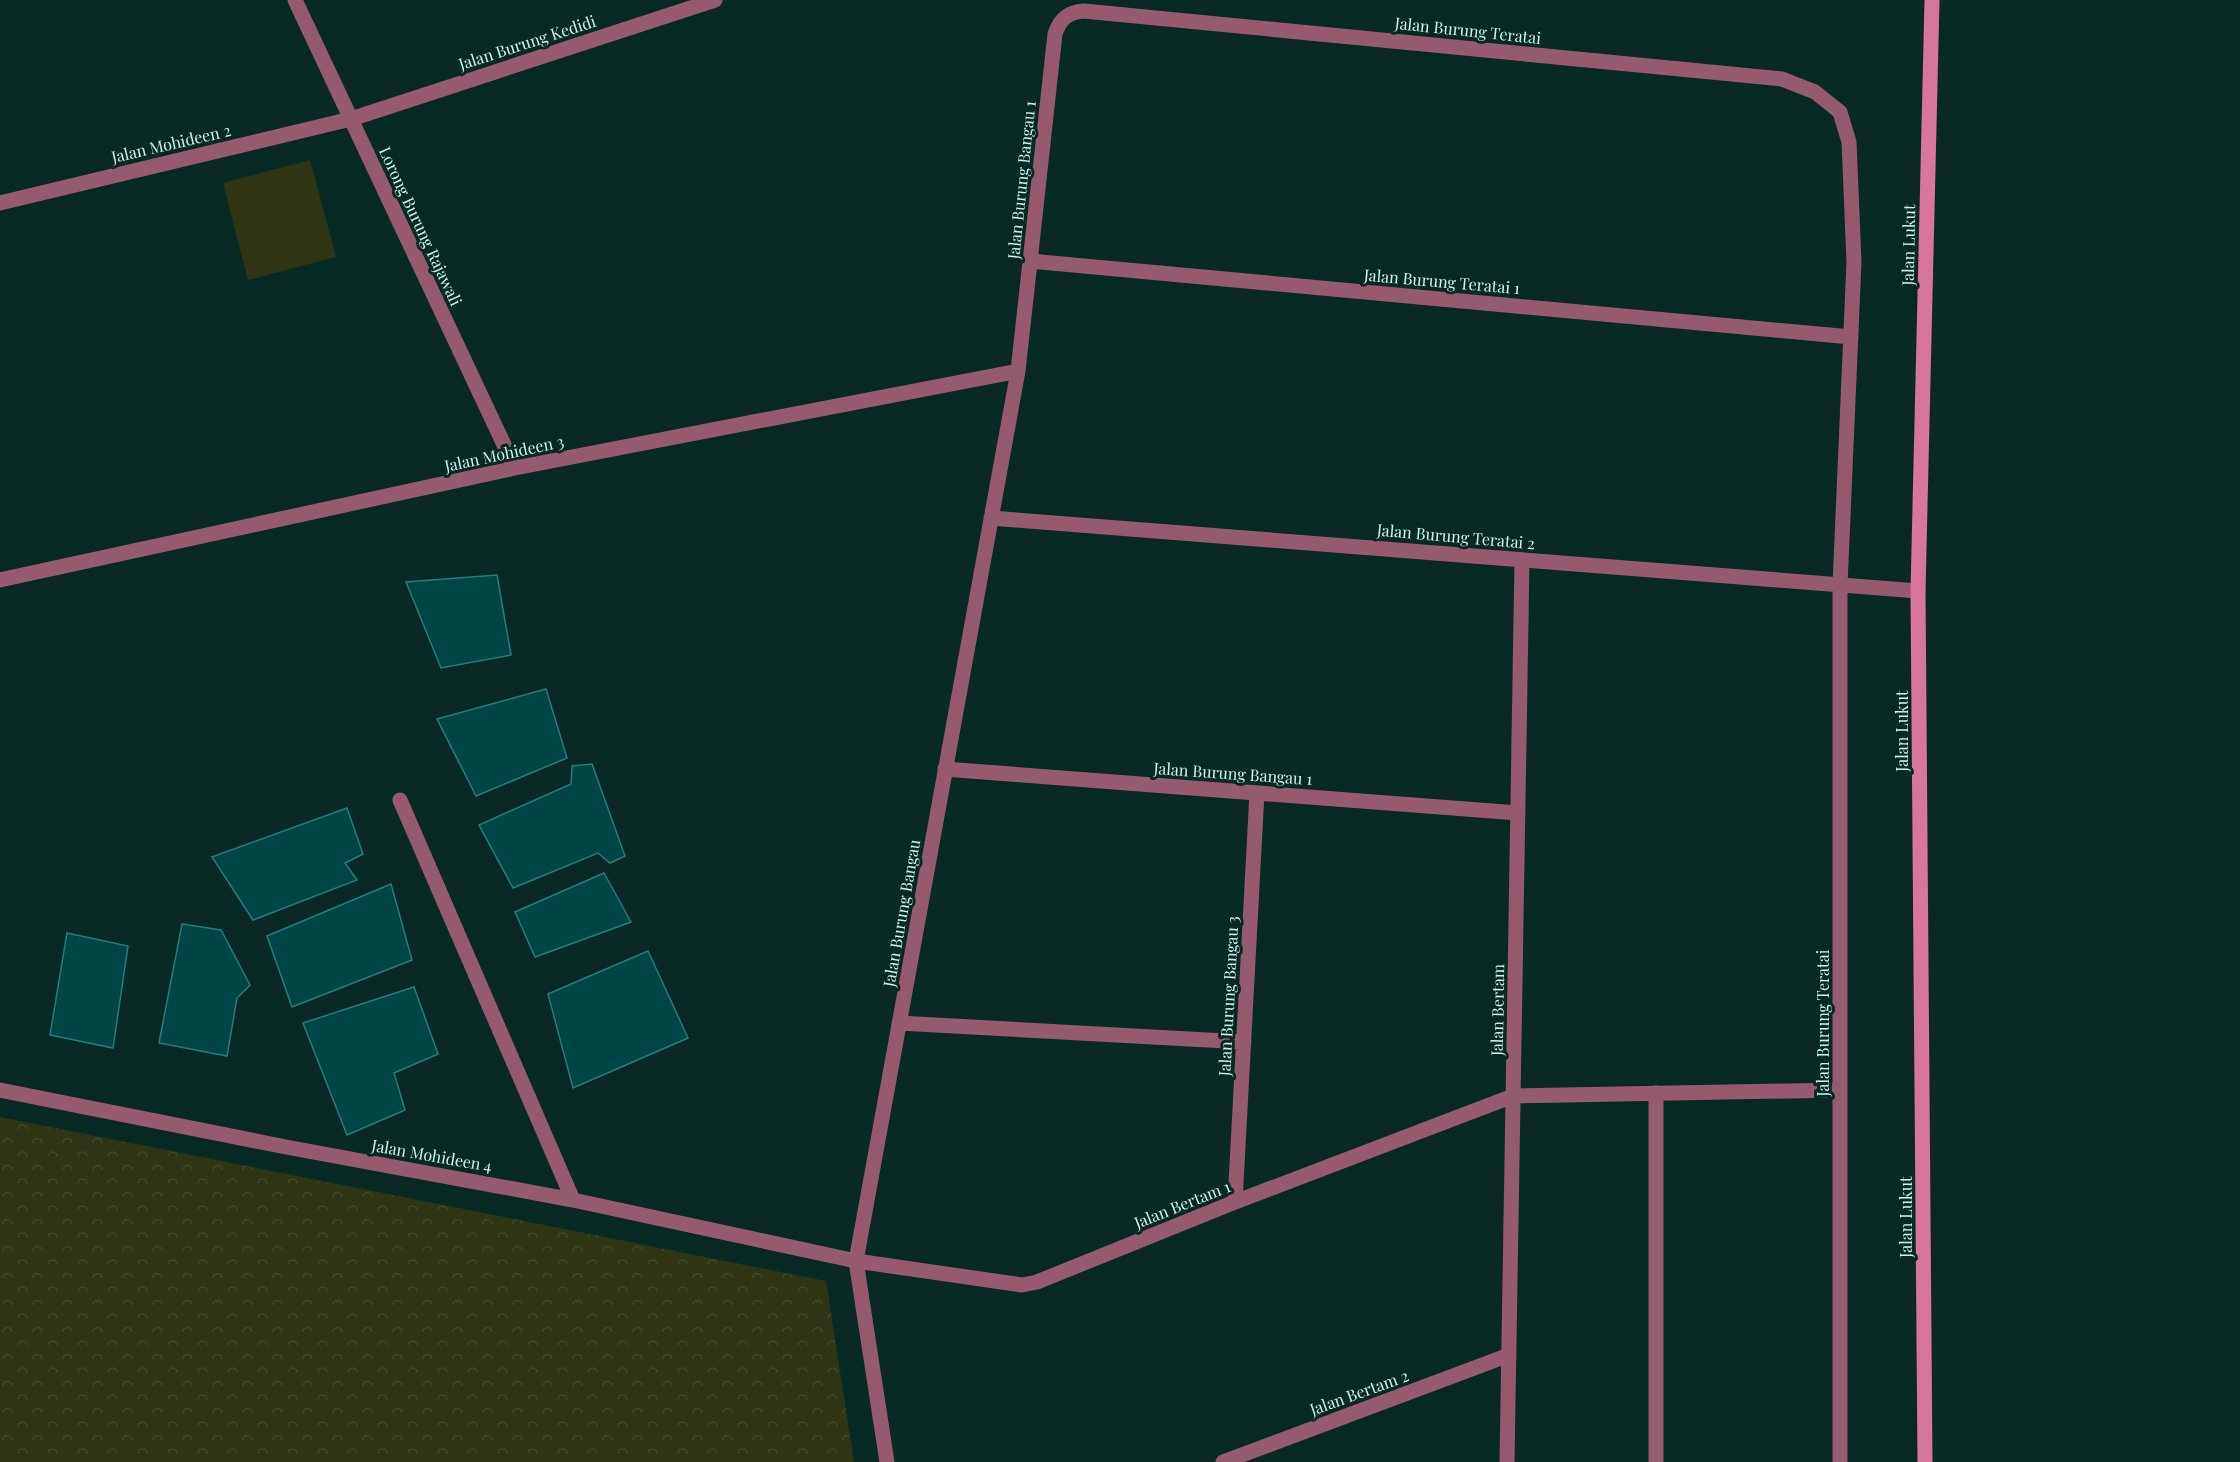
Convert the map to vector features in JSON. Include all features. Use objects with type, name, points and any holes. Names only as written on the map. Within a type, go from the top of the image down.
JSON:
[{"type":"main road","name":"Jalan Lukut","points":[[1924,1462],[1918,591],[1932,0]]},
{"type":"street","name":"Lorong Burung Rajawali","points":[[295,0],[515,468]]},
{"type":"street","name":"Jalan Burung Kedidi","points":[[351,119],[715,0]]},
{"type":"street","name":"Jalan Burung Teratai","points":[[1084,11],[1782,79],[1815,92],[1840,112],[1849,142],[1854,262],[1840,585],[1840,1462]]},
{"type":"street","name":"Jalan Burung Bangau 1","points":[[1018,371],[1055,34],[1064,17],[1074,12],[1084,11]]},
{"type":"street","name":"Jalan Mohideen 2","points":[[0,202],[351,119]]},
{"type":"street","name":"Jalan Burung Teratai 1","points":[[1030,261],[1851,337]]},
{"type":"street","name":"Jalan Mohideen 3","points":[[0,580],[515,468],[1018,371]]},
{"type":"street","name":"Jalan Burung Bangau","points":[[887,1462],[856,1261],[1018,371]]},
{"type":"street","name":"Jalan Burung Teratai 2","points":[[991,518],[1918,591]]},
{"type":"street","name":"Jalan Bertam","points":[[1507,1462],[1522,560]]},
{"type":"street","name":"Jalan Burung Bangau 1","points":[[945,769],[1518,813]]},
{"type":"street","name":"Jalan Burung Bangau 3","points":[[1235,1202],[1257,793]]},
{"type":"street","points":[[400,800],[573,1200]]},
{"type":"street","points":[[899,1023],[1244,1042]]},
{"type":"street","name":"Jalan Mohideen 4","points":[[0,1090],[286,1147],[573,1200],[856,1261]]},
{"type":"street","points":[[1513,1096],[1840,1090]]},
{"type":"street","points":[[1656,1094],[1656,1462]]},
{"type":"street","name":"Jalan Bertam 1","points":[[856,1261],[1015,1284],[1030,1284],[1235,1202],[1513,1096]]},
{"type":"street","name":"Jalan Bertam 2","points":[[1222,1462],[1509,1355]]},
{"type":"green space","points":[[310,160],[336,257],[248,280],[223,183]]},
{"type":"green space","points":[[0,1117],[826,1281],[854,1462],[0,1462]]},
{"type":"building","points":[[497,575],[511,655],[441,668],[406,582]]},
{"type":"building","points":[[546,689],[567,758],[476,796],[437,719]]},
{"type":"building","points":[[592,764],[625,856],[610,863],[598,853],[513,888],[479,825],[571,784],[572,766]]},
{"type":"building","points":[[347,808],[363,854],[345,863],[357,880],[253,920],[212,857]]},
{"type":"building","points":[[604,873],[631,922],[535,957],[515,912]]},
{"type":"building","points":[[391,884],[412,960],[292,1007],[267,936]]},
{"type":"building","points":[[182,924],[221,930],[250,985],[237,998],[227,1056],[159,1043]]},
{"type":"building","points":[[67,933],[128,946],[113,1048],[50,1035]]},
{"type":"building","points":[[648,951],[688,1038],[573,1088],[548,994]]},
{"type":"building","points":[[414,987],[438,1054],[394,1073],[405,1110],[347,1135],[303,1023]]}]
